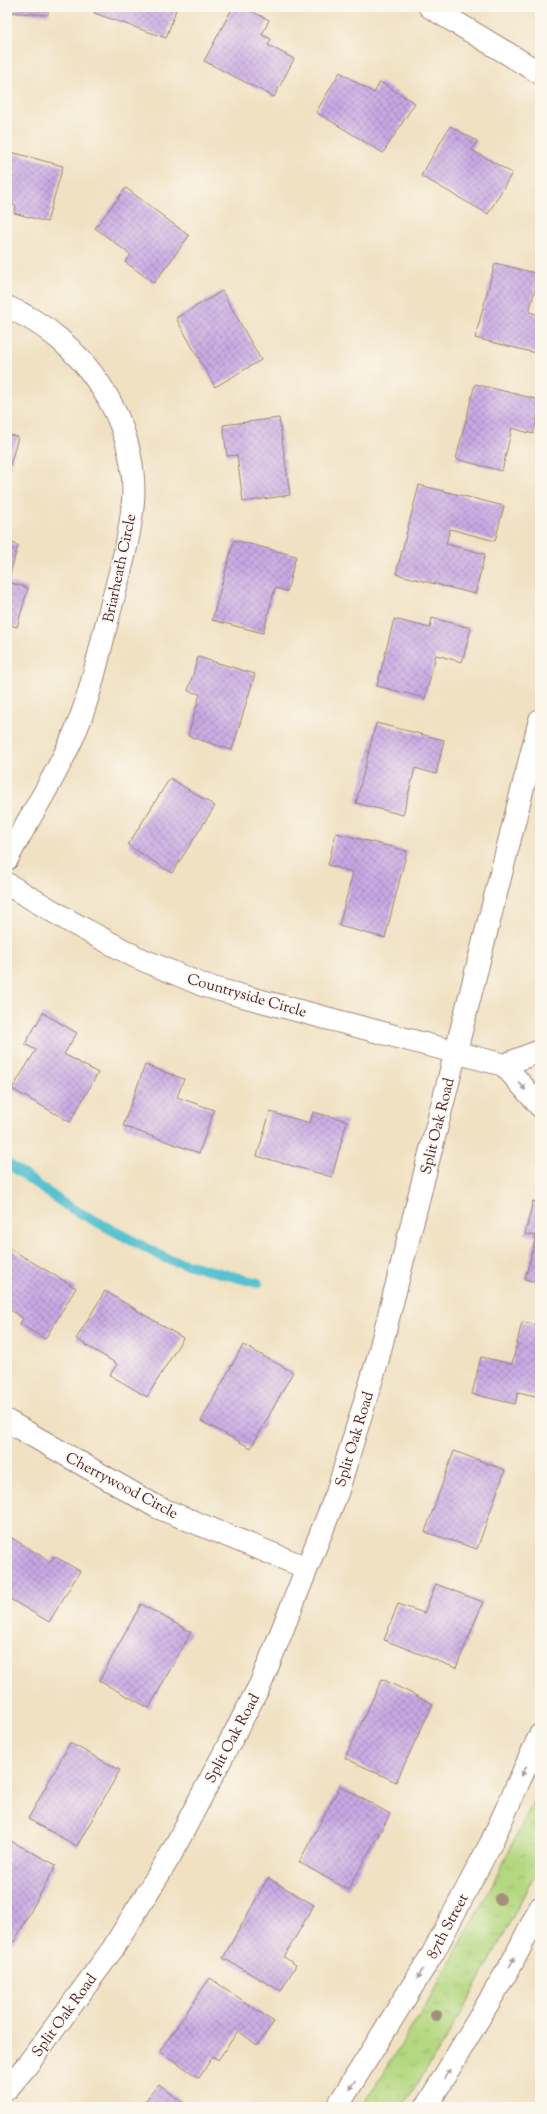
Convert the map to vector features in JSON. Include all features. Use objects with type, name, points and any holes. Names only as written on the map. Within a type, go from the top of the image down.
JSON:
[{"type":"street","points":[[430,7],[540,73]]},
{"type":"street","name":"Briarheath Circle","points":[[7,307],[26,315],[64,342],[79,357],[106,394],[118,417],[130,458],[133,501],[126,550],[85,708],[72,740],[7,858]]},
{"type":"street","name":"Split Oak Road","points":[[7,2089],[28,2064],[112,1950],[170,1856],[261,1683],[337,1493],[377,1362],[540,720]]},
{"type":"street","name":"Countryside Circle","points":[[7,884],[71,922],[136,957],[205,986],[504,1065]]},
{"type":"street","points":[[540,1051],[504,1065],[540,1106]]},
{"type":"street","name":"Cherrywood Circle","points":[[7,1421],[157,1507],[307,1568]]},
{"type":"street","name":"87th Street","points":[[337,2107],[433,1953],[490,1843],[540,1735]]},
{"type":"street","points":[[426,2107],[512,1963],[540,1908]]},
{"type":"green space","points":[[540,1786],[540,1864],[488,1965],[444,2042],[402,2107],[361,2107],[410,2030],[457,1950],[500,1869]]},
{"type":"building","points":[[7,7],[48,7],[48,15],[7,12]]},
{"type":"building","points":[[96,7],[177,7],[166,38],[94,13]]},
{"type":"building","points":[[233,7],[243,7],[269,20],[262,35],[271,39],[268,45],[294,59],[274,97],[204,61]]},
{"type":"building","points":[[340,72],[374,93],[380,82],[415,103],[383,153],[316,112]]},
{"type":"building","points":[[450,126],[477,141],[472,150],[512,173],[488,214],[421,176]]},
{"type":"building","points":[[7,151],[63,166],[47,222],[14,213],[16,206],[7,203]]},
{"type":"building","points":[[126,188],[189,236],[154,283],[125,262],[131,255],[95,228]]},
{"type":"building","points":[[495,263],[539,274],[529,312],[540,315],[540,354],[475,338]]},
{"type":"building","points":[[222,291],[261,360],[215,387],[176,318]]},
{"type":"building","points":[[475,384],[540,400],[540,409],[533,434],[512,428],[502,471],[456,459]]},
{"type":"building","points":[[279,418],[290,495],[243,502],[237,455],[227,456],[223,425]]},
{"type":"building","points":[[7,434],[18,437],[10,466],[7,465]]},
{"type":"building","points":[[419,485],[504,506],[495,541],[450,529],[446,544],[485,554],[475,594],[396,574]]},
{"type":"building","points":[[234,540],[296,556],[287,591],[275,588],[263,633],[212,620]]},
{"type":"building","points":[[7,542],[18,545],[8,582],[28,588],[17,627],[7,624]]},
{"type":"building","points":[[432,618],[471,628],[462,662],[436,655],[425,698],[377,686],[394,619],[430,628]]},
{"type":"building","points":[[198,657],[255,674],[232,750],[188,736],[200,694],[188,691]]},
{"type":"building","points":[[376,723],[444,740],[436,774],[415,768],[403,815],[356,803]]},
{"type":"building","points":[[170,778],[215,806],[172,873],[128,845]]},
{"type":"building","points":[[336,833],[407,851],[385,938],[339,926],[353,872],[328,865]]},
{"type":"building","points":[[43,1013],[77,1033],[64,1054],[98,1073],[70,1122],[12,1089],[36,1050],[25,1044]]},
{"type":"building","points":[[145,1065],[184,1079],[177,1097],[214,1110],[199,1153],[123,1126]]},
{"type":"building","points":[[270,1112],[310,1123],[313,1112],[347,1121],[332,1177],[257,1156]]},
{"type":"building","points":[[533,1201],[540,1203],[540,1283],[525,1279],[536,1236],[525,1234]]},
{"type":"building","points":[[7,1247],[76,1288],[45,1339],[20,1324],[23,1318],[7,1308]]},
{"type":"building","points":[[105,1291],[183,1338],[147,1397],[110,1375],[117,1364],[76,1339]]},
{"type":"building","points":[[522,1322],[540,1326],[540,1397],[518,1392],[515,1404],[472,1394],[481,1357],[512,1364]]},
{"type":"building","points":[[243,1345],[293,1372],[251,1448],[201,1421]]},
{"type":"building","points":[[454,1451],[505,1470],[477,1549],[425,1532]]},
{"type":"building","points":[[7,1535],[51,1562],[54,1556],[80,1571],[49,1622],[7,1597]]},
{"type":"building","points":[[436,1584],[483,1602],[456,1668],[384,1640],[398,1604],[424,1613]]},
{"type":"building","points":[[141,1604],[191,1632],[149,1708],[99,1681]]},
{"type":"building","points":[[382,1679],[433,1704],[396,1782],[345,1758]]},
{"type":"building","points":[[70,1743],[120,1770],[77,1846],[28,1819]]},
{"type":"building","points":[[340,1786],[390,1814],[348,1890],[299,1862]]},
{"type":"building","points":[[7,1839],[56,1865],[14,1942],[7,1938]]},
{"type":"building","points":[[268,1878],[314,1905],[284,1957],[296,1965],[281,1991],[223,1958]]},
{"type":"building","points":[[210,1978],[274,2022],[257,2045],[238,2031],[218,2060],[213,2056],[199,2078],[160,2051]]},
{"type":"building","points":[[159,2084],[188,2107],[140,2107]]},
{"type":"waterway","points":[[7,1163],[67,1206],[167,1259],[258,1283]]}]
